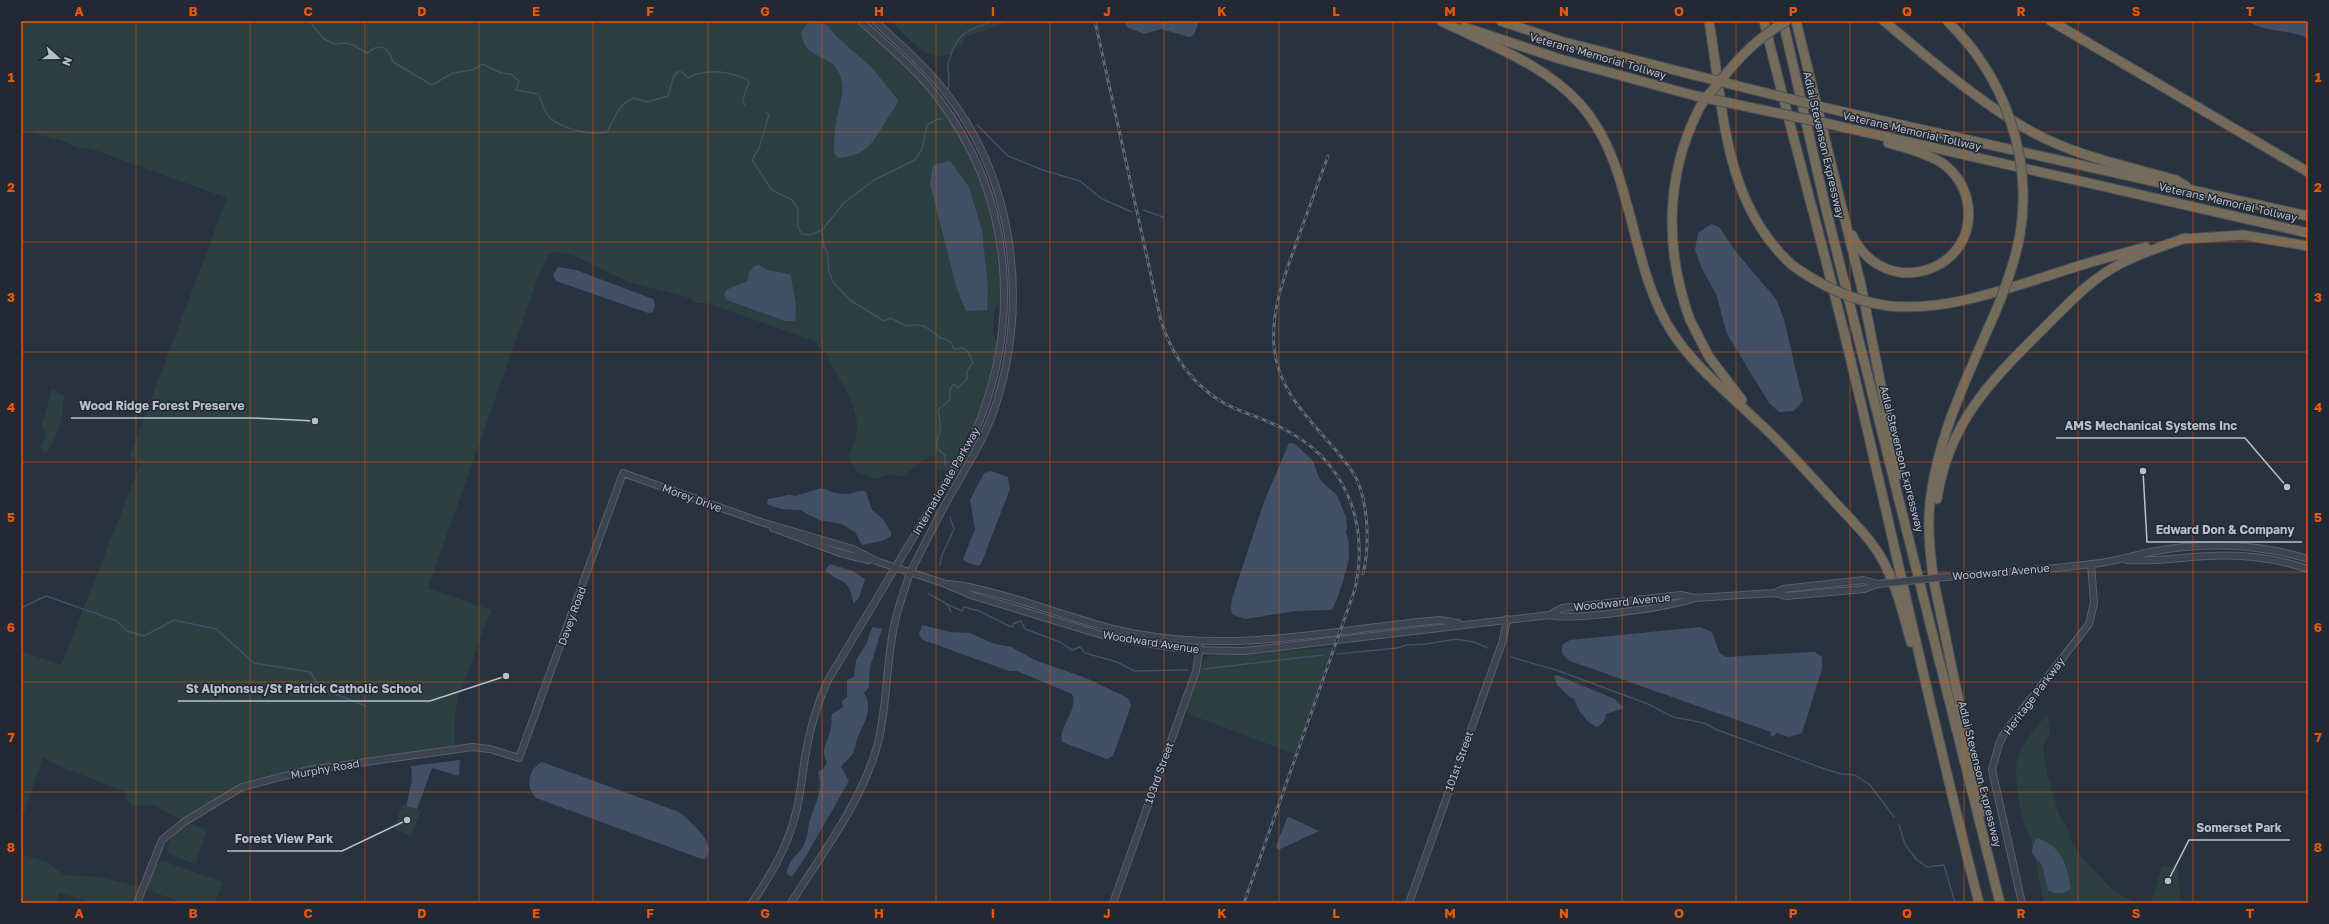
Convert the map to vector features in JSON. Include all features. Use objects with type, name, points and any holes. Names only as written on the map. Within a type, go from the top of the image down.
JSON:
[{"type":"highway","points":[[1441,21],[1524,62],[1565,90],[1587,113],[1603,139],[1612,158],[1656,299],[1665,320],[1688,353],[1763,426],[1869,539],[1880,555],[1903,614],[1936,730]]},
{"type":"highway","name":"Veterans Memorial Tollway","points":[[1445,21],[1560,59],[1696,96],[1838,126],[2308,233]]},
{"type":"highway","name":"Veterans Memorial Tollway","points":[[1501,21],[1560,41],[1835,110],[2308,216]]},
{"type":"highway","points":[[1709,21],[1727,141],[1740,188],[1756,221],[1774,247],[1792,265],[1821,284],[1861,301],[1889,306],[1922,307],[1957,301],[2010,288],[2146,246],[2186,238],[2243,235],[2308,246]]},
{"type":"highway","points":[[1764,21],[1807,194],[1841,316],[1897,550],[1936,730],[1979,903]]},
{"type":"highway","name":"Adlai Stevenson Expressway","points":[[1783,21],[1817,171],[2001,903]]},
{"type":"highway","points":[[1763,426],[1708,357],[1690,320],[1675,271],[1671,242],[1671,208],[1684,144],[1698,109],[1742,55],[1771,30],[1787,21]]},
{"type":"highway","points":[[1796,21],[1864,300],[1890,428],[1912,549]]},
{"type":"highway","points":[[1879,21],[1906,39]]},
{"type":"highway","points":[[1884,21],[1973,92],[2023,127],[2043,138],[2075,151],[2176,180],[2196,191]]},
{"type":"highway","points":[[1947,21],[1977,55],[1994,81],[2010,120],[2020,158],[2023,190],[2020,233],[2011,272],[1962,389],[1940,453],[1930,503],[1929,528],[1934,582],[2001,903]]},
{"type":"highway","points":[[2051,21],[2308,172]]},
{"type":"highway","points":[[1830,161],[1852,235],[1862,251],[1875,264],[1899,273],[1923,272],[1943,262],[1960,244],[1967,227],[1968,205],[1962,187],[1949,169],[1943,164],[1922,154],[1858,135],[1838,126]]},
{"type":"highway","points":[[1934,582],[1934,522],[1941,478],[1960,428],[1983,391],[2066,306],[2096,280],[2133,257],[2186,238]]},
{"type":"street","name":"Internationale Parkway","points":[[752,903],[767,882],[782,854],[792,828],[800,797],[808,740],[823,691],[836,665],[896,569],[972,439],[990,396],[1000,352],[1004,310],[1003,268],[994,208],[979,166],[952,118],[922,78],[861,21]]},
{"type":"street","name":"Internationale Parkway","points":[[791,903],[848,812],[872,762],[884,711],[893,628],[910,573],[976,450],[988,423],[998,396],[1011,335],[1010,252],[1002,206],[986,159],[961,114],[933,77],[875,21]]},
{"type":"street","points":[[952,118],[961,114]]},
{"type":"street","name":"Morey Drive","points":[[623,473],[760,522],[853,549],[896,569]]},
{"type":"street","name":"Davey Road","points":[[519,758],[623,473]]},
{"type":"street","name":"Woodward Avenue","points":[[1550,615],[1562,608],[1681,595],[1695,598],[1775,593],[1786,596],[1864,589],[1878,584],[2091,564],[2123,560],[2152,551],[2228,545],[2261,548],[2308,559]]},
{"type":"street","name":"Woodward Avenue","points":[[2123,560],[2150,562],[2207,556],[2240,555],[2270,559],[2308,568]]},
{"type":"street","name":"Heritage Parkway","points":[[2022,903],[1992,770],[1999,744],[2005,732],[2089,624],[2094,603],[2091,564]]},
{"type":"street","name":"Woodward Avenue","points":[[896,569],[943,583],[974,596],[1102,635],[1200,650],[1244,651],[1435,630],[1462,624],[1508,619],[1550,615],[1562,618],[1681,603],[1695,598]]},
{"type":"street","name":"Woodward Avenue","points":[[943,583],[979,588],[1088,622],[1143,635],[1201,642],[1245,641],[1439,620],[1462,624]]},
{"type":"street","name":"101st Street","points":[[1409,903],[1503,640],[1508,619]]},
{"type":"street","name":"103rd Street","points":[[1113,903],[1196,671],[1201,642]]},
{"type":"street","name":"Murphy Road","points":[[137,903],[162,840],[184,822],[242,787],[308,770],[473,747],[490,749],[519,758]]},
{"type":"shaded area","points":[[21,21],[855,21],[924,86],[958,134],[982,187],[996,244],[1000,273],[1001,303],[995,308],[993,332],[997,344],[988,385],[975,422],[949,471],[939,471],[937,468],[937,455],[930,456],[901,477],[890,474],[875,479],[857,472],[848,457],[856,437],[857,427],[853,407],[829,361],[829,356],[818,346],[817,342],[707,303],[695,303],[691,299],[683,296],[631,283],[574,256],[555,252],[548,254],[538,278],[428,588],[491,610],[458,699],[454,722],[454,747],[308,768],[252,781],[235,787],[183,821],[153,805],[133,806],[126,800],[127,796],[123,791],[56,765],[43,757],[24,813],[21,813],[21,651],[61,665],[141,463],[129,458],[227,198],[89,148],[80,149],[63,141],[21,130]]},
{"type":"shaded area","points":[[891,21],[1010,21],[966,37],[957,49],[947,55],[938,56],[928,53],[918,47]]},
{"type":"shaded area","points":[[52,389],[64,396],[61,419],[53,442],[45,455],[40,447],[46,435],[42,425]]},
{"type":"shaded area","points":[[1334,647],[1295,754],[1185,713],[1204,660],[1208,656]]},
{"type":"shaded area","points":[[2047,714],[2050,734],[2043,746],[2047,773],[2059,815],[2067,826],[2071,841],[2079,854],[2111,888],[2124,897],[2138,903],[2044,903],[2031,838],[2024,822],[2018,799],[2016,765],[2023,745]]},
{"type":"shaded area","points":[[402,804],[421,811],[411,836],[394,829]]},
{"type":"shaded area","points":[[189,823],[207,830],[195,864],[173,856],[167,852],[167,847],[171,838]]},
{"type":"shaded area","points":[[21,854],[47,862],[64,875],[99,877],[139,887],[134,903],[94,903],[59,893],[55,903],[21,903]]},
{"type":"shaded area","points":[[163,861],[223,882],[215,903],[183,903],[145,889],[155,865]]},
{"type":"shaded area","points":[[2162,866],[2175,867],[2178,870],[2181,903],[2151,903]]},
{"type":"water","points":[[812,21],[827,25],[835,35],[872,68],[898,100],[896,106],[879,133],[860,153],[838,158],[834,153],[835,130],[843,89],[842,83],[838,71],[834,65],[814,54],[805,45],[801,32],[808,23]]},
{"type":"water","points":[[1125,21],[1199,21],[1194,35],[1189,37],[1161,29],[1145,34],[1126,27]]},
{"type":"water","points":[[2247,21],[2308,21],[2308,38],[2292,33],[2263,28]]},
{"type":"water","points":[[950,161],[969,187],[982,230],[988,288],[987,310],[966,311],[957,289],[930,184],[933,165]]},
{"type":"water","points":[[1711,224],[1719,227],[1737,253],[1776,299],[1784,319],[1803,401],[1794,411],[1779,412],[1769,403],[1727,334],[1716,294],[1702,269],[1695,250],[1698,233]]},
{"type":"water","points":[[759,265],[767,270],[788,274],[791,276],[796,303],[795,321],[785,321],[727,300],[724,294],[726,291],[748,280],[748,274],[754,266]]},
{"type":"water","points":[[558,267],[576,270],[653,299],[655,304],[653,312],[648,313],[556,281],[553,275]]},
{"type":"water","points":[[1289,443],[1295,444],[1313,461],[1320,480],[1337,495],[1346,517],[1349,560],[1332,610],[1296,611],[1245,619],[1233,615],[1231,610],[1232,599],[1264,502]]},
{"type":"water","points":[[991,471],[1008,477],[1010,489],[979,566],[965,562],[963,559],[975,529],[970,500],[984,473]]},
{"type":"water","points":[[821,488],[844,494],[859,491],[866,492],[872,510],[883,519],[891,532],[891,536],[882,541],[862,545],[855,532],[842,524],[819,520],[800,510],[781,509],[768,505],[767,503],[768,499],[789,495],[796,496]]},
{"type":"water","points":[[830,564],[853,571],[865,579],[859,598],[854,603],[852,594],[847,585],[825,570]]},
{"type":"water","points":[[922,625],[950,632],[970,633],[992,643],[1011,647],[1037,661],[1086,678],[1126,697],[1130,701],[1131,706],[1113,756],[1107,759],[1062,742],[1063,730],[1073,706],[1072,694],[1017,671],[1009,671],[923,640],[919,634]]},
{"type":"water","points":[[873,627],[882,629],[870,667],[869,687],[864,693],[868,703],[867,714],[853,753],[841,767],[849,781],[806,856],[792,877],[787,874],[787,869],[804,845],[809,823],[818,798],[820,779],[818,772],[824,768],[827,762],[824,750],[831,729],[832,714],[843,707],[842,701],[847,697],[847,680],[854,677],[856,660],[867,643]]},
{"type":"water","points":[[1700,627],[1712,632],[1719,652],[1726,657],[1815,652],[1822,657],[1822,669],[1802,733],[1789,737],[1776,733],[1774,737],[1770,735],[1771,732],[1570,661],[1562,652],[1563,644],[1570,640]]},
{"type":"water","points":[[1557,675],[1615,699],[1624,708],[1606,714],[1601,725],[1597,727],[1582,715],[1574,698],[1571,698],[1557,685],[1554,676]]},
{"type":"water","points":[[460,760],[459,776],[432,768],[417,809],[406,806],[412,781],[411,766]]},
{"type":"water","points":[[542,762],[679,812],[696,827],[706,840],[708,853],[705,859],[536,798],[530,788],[529,783],[531,773],[537,765]]},
{"type":"water","points":[[1289,817],[1319,831],[1278,850],[1276,846],[1287,818]]},
{"type":"water","points":[[2037,838],[2052,846],[2062,858],[2068,872],[2071,889],[2059,893],[2054,893],[2048,890],[2042,865],[2032,853],[2033,844]]},
{"type":"waterway","points":[[309,21],[324,39],[334,44],[346,43],[353,45],[367,53],[375,48],[383,47],[390,54],[393,62],[432,85],[453,73],[472,70],[483,64],[501,73],[511,74],[519,81],[516,90],[538,94],[547,114],[552,119],[566,127],[583,132],[607,132],[620,108],[634,98],[647,102],[668,96],[673,78],[677,72],[682,72],[688,78],[702,73],[717,72],[732,74],[746,79],[749,82],[742,102],[745,105]]},
{"type":"waterway","points":[[948,90],[948,63],[954,46],[962,35],[972,29],[993,21]]},
{"type":"waterway","points":[[766,113],[769,115],[759,148],[752,160],[772,190],[792,200],[798,209],[798,227],[802,234],[810,235],[822,230],[844,203],[874,180],[915,160],[922,149],[927,125],[938,119],[943,119]]},
{"type":"waterway","points":[[977,125],[1008,156],[1043,170],[1080,181],[1102,199],[1132,212]]},
{"type":"waterway","points":[[1143,210],[1163,217]]},
{"type":"waterway","points":[[822,230],[824,247],[827,251],[829,272],[833,282],[850,300],[884,321],[891,318],[906,326],[924,326],[939,337],[951,342],[954,349],[963,348],[970,356],[973,363],[967,371],[967,379],[958,388],[954,384],[950,389],[950,400],[938,410],[940,428],[936,443],[938,449],[945,455],[945,465]]},
{"type":"waterway","points":[[940,565],[942,555],[954,529],[950,517]]},
{"type":"waterway","points":[[929,594],[947,604],[951,612]]},
{"type":"waterway","points":[[21,608],[46,596],[117,621],[127,631],[144,636],[174,620],[216,629],[254,663],[310,672],[320,687],[366,706]]},
{"type":"waterway","points":[[947,604],[962,611],[964,607],[979,611],[1013,627],[1013,624],[1021,621],[1025,629],[1060,642],[1072,650],[1080,647],[1085,653],[1117,662],[1134,671],[1188,670]]},
{"type":"waterway","points":[[1337,654],[1397,648],[1407,645],[1426,644],[1456,639],[1474,642],[1488,648]]},
{"type":"waterway","points":[[1204,669],[1323,655]]},
{"type":"waterway","points":[[1511,657],[1559,671],[1648,704],[1673,717],[1704,723],[1715,729],[1822,768],[1841,774],[1855,775],[1870,785],[1894,817]]},
{"type":"waterway","points":[[1899,825],[1905,844],[1916,859],[1927,867],[1944,865],[1955,903]]},
{"type":"railway","points":[[1095,21],[1161,321],[1174,351],[1179,360],[1200,386],[1217,399],[1234,408],[1280,427],[1302,440],[1321,456],[1336,474],[1347,494],[1355,516],[1359,539],[1359,564],[1355,589],[1244,903]]},
{"type":"railway","points":[[1328,156],[1288,265],[1280,292],[1275,319],[1274,347],[1278,366],[1284,383],[1293,399],[1304,414],[1341,456],[1358,481],[1365,507],[1367,536],[1367,550],[1363,574]]},
{"type":"place","name":"Wood Ridge Forest Preserve","points":[[315,421]]},
{"type":"place","name":"Edward Don & Company","points":[[2143,471]]},
{"type":"place","name":"AMS Mechanical Systems Inc","points":[[2287,487]]},
{"type":"place","name":"St Alphonsus/St Patrick Catholic School","points":[[506,676]]},
{"type":"place","name":"Forest View Park","points":[[407,820]]},
{"type":"place","name":"Somerset Park","points":[[2168,881]]}]
